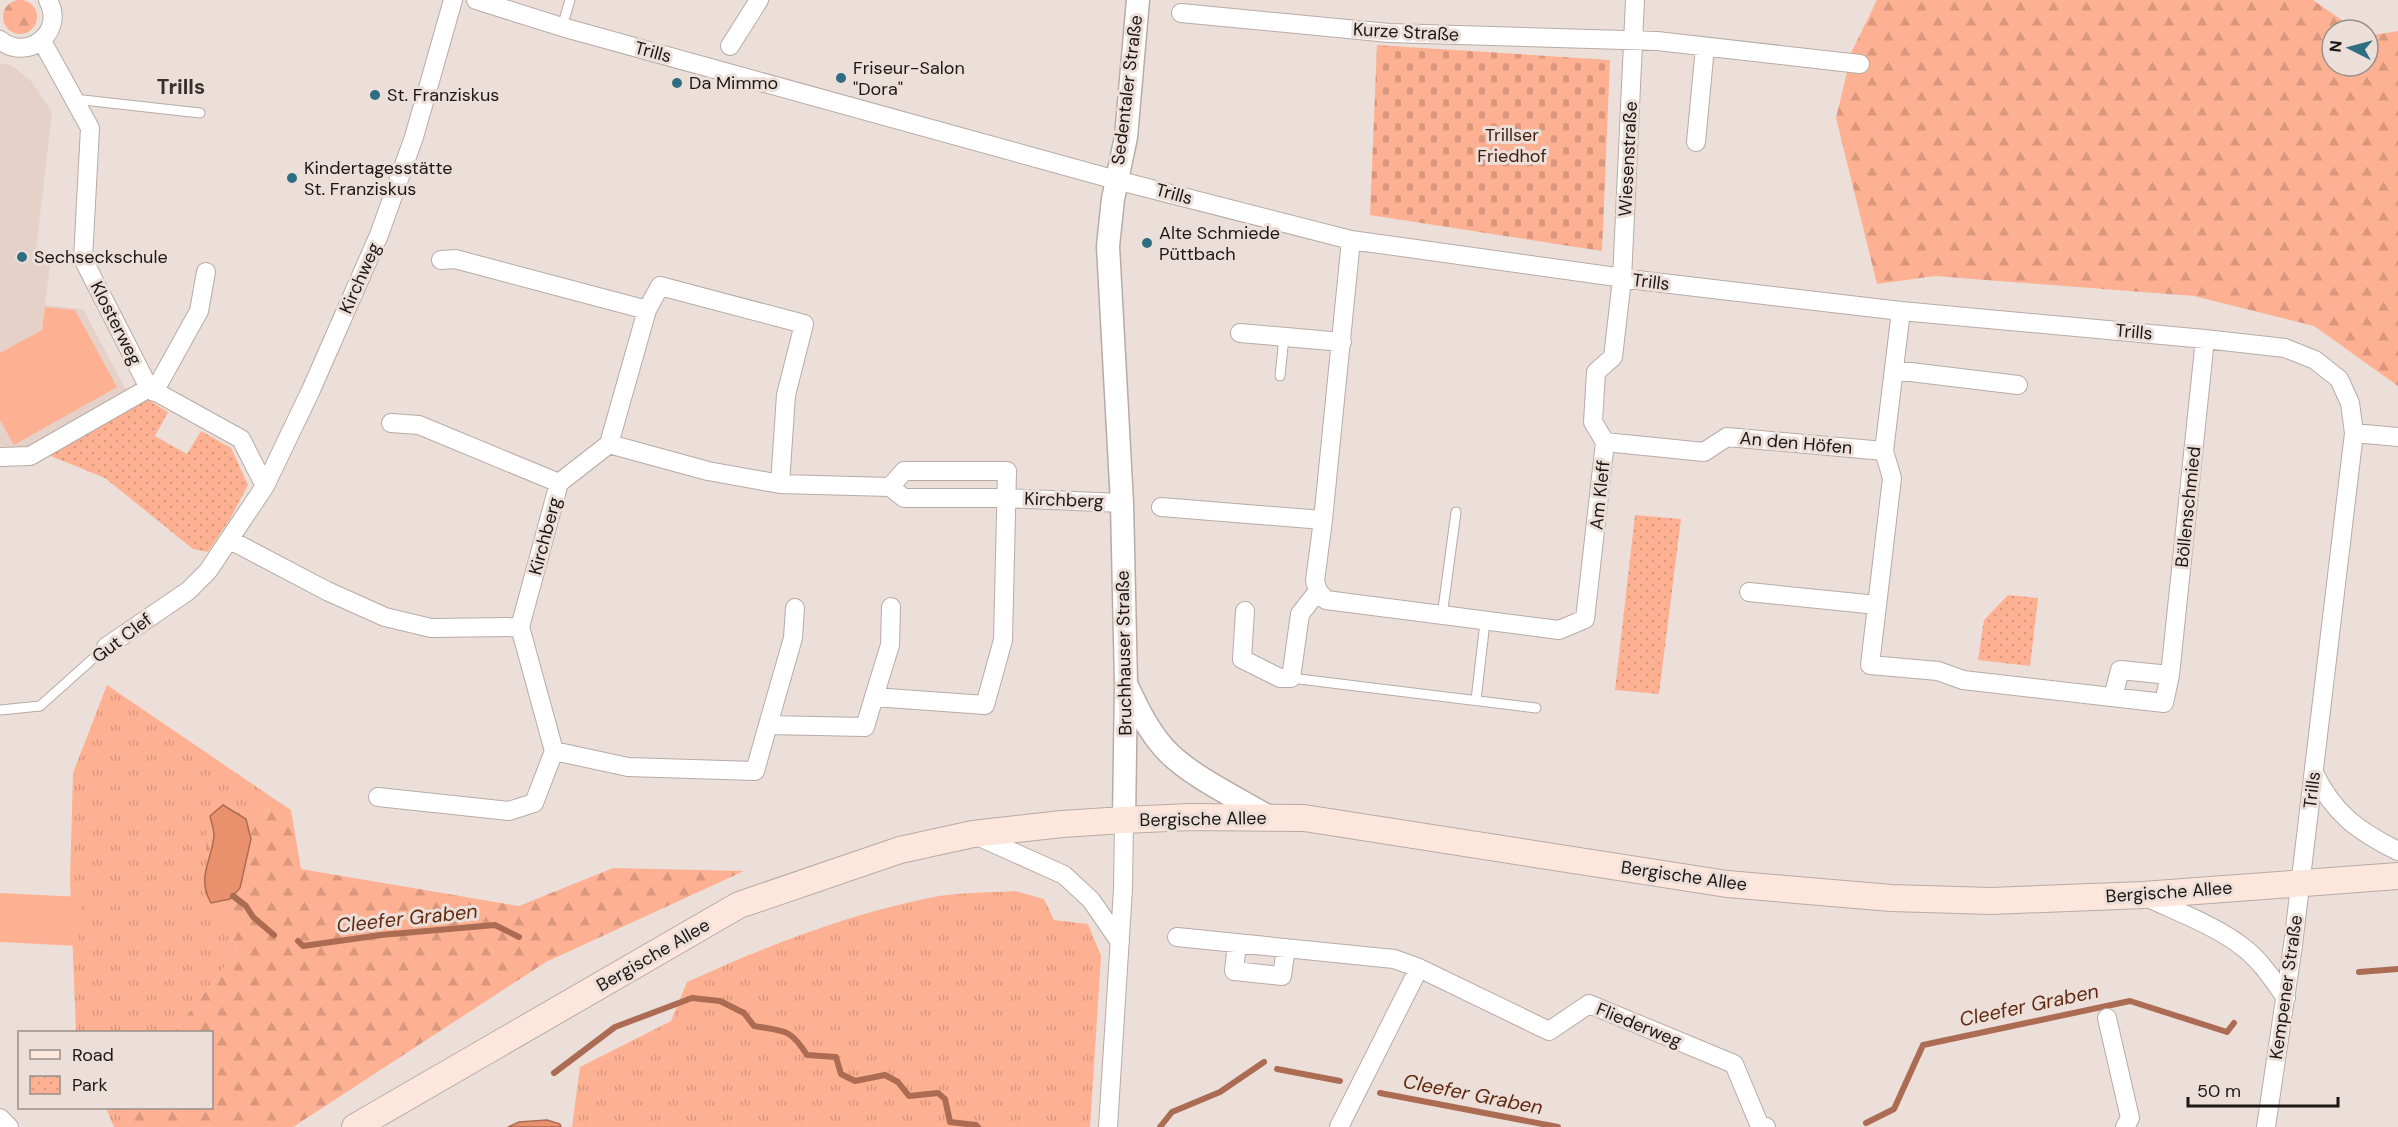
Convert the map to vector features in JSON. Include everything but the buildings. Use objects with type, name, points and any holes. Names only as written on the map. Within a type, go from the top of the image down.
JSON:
[{"type":"main road","name":"Bergische Allee","points":[[355,1127],[739,905],[900,850],[973,834],[1124,820],[1190,817],[1304,818],[1739,885],[1891,898],[1991,901],[2143,895],[2398,876]]},
{"type":"street","points":[[0,40],[14,48],[24,49],[42,41],[52,25],[53,15],[48,0]]},
{"type":"street","name":"Kirchweg","points":[[230,540],[265,486],[311,390],[379,236],[414,137],[453,0]]},
{"type":"street","name":"Trills","points":[[476,0],[562,27],[1116,180],[1351,240],[1622,279],[1901,310],[2285,348],[2315,360],[2339,379],[2350,403],[2354,433],[2300,883]]},
{"type":"street","points":[[730,46],[759,0]]},
{"type":"street","name":"Sedentaler Straße","points":[[1116,180],[1126,137],[1138,0]]},
{"type":"street","name":"Wiesenstraße","points":[[1622,279],[1635,0]]},
{"type":"street","name":"Kurze Straße","points":[[1180,13],[1389,33],[1633,40]]},
{"type":"street","points":[[1633,40],[1860,64]]},
{"type":"street","name":"Klosterweg","points":[[42,41],[90,128],[84,259],[152,390]]},
{"type":"street","points":[[1696,142],[1705,47]]},
{"type":"street","name":"Bruchhauser Straße","points":[[1108,1127],[1120,942],[1126,684],[1122,503],[1108,246],[1109,221],[1116,180]]},
{"type":"street","points":[[1245,611],[1242,659],[1280,678],[1290,678],[1300,614],[1317,591],[1315,581],[1351,240]]},
{"type":"street","points":[[441,260],[455,259],[647,310]]},
{"type":"street","points":[[0,457],[30,456],[152,390],[200,311],[206,272]]},
{"type":"street","name":"Am Kleff","points":[[1317,591],[1326,600],[1558,630],[1585,619],[1605,442],[1593,422],[1596,372],[1613,357],[1622,279]]},
{"type":"street","points":[[609,444],[647,310],[660,286],[804,324],[786,395],[780,484]]},
{"type":"street","name":"Böllenschmied","points":[[1901,310],[1884,451],[1892,478],[1870,665],[1938,671],[1963,680],[2164,703],[2170,675],[2205,339]]},
{"type":"street","points":[[1240,333],[1342,342]]},
{"type":"street","points":[[1894,370],[2018,385]]},
{"type":"street","points":[[152,390],[241,439],[265,486]]},
{"type":"street","points":[[391,423],[419,425],[559,483]]},
{"type":"street","points":[[2354,433],[2398,436]]},
{"type":"street","name":"An den Höfen","points":[[1605,442],[1704,452],[1727,437],[1884,451]]},
{"type":"street","name":"Kirchberg","points":[[520,627],[559,483],[609,444],[708,471],[780,484],[890,488],[904,498],[1006,498],[1122,503]]},
{"type":"street","name":"Kirchberg","points":[[890,488],[904,471],[1007,471],[1006,498]]},
{"type":"street","points":[[874,698],[986,705],[1003,640],[1006,498]]},
{"type":"street","points":[[1161,507],[1323,520]]},
{"type":"street","points":[[230,540],[327,591],[385,617],[431,628],[520,627],[554,751],[534,803],[509,811],[378,797]]},
{"type":"street","name":"Gut Clef","points":[[106,647],[188,591],[208,571],[230,540]]},
{"type":"street","points":[[1749,592],[1876,605]]},
{"type":"street","points":[[768,725],[866,727],[890,645],[891,607]]},
{"type":"street","points":[[554,751],[628,767],[755,771],[793,638],[795,608]]},
{"type":"street","points":[[2113,697],[2120,670],[2170,675]]},
{"type":"street","points":[[1126,684],[1150,729],[1165,749],[1194,772],[1269,818]]},
{"type":"street","points":[[2314,773],[2325,794],[2340,813],[2367,836],[2398,852]]},
{"type":"street","points":[[973,834],[1064,875],[1091,900],[1120,942]]},
{"type":"street","name":"Kempener Straße","points":[[2266,1127],[2286,998],[2300,883]]},
{"type":"street","points":[[2143,895],[2226,936],[2243,947],[2259,962],[2286,998]]},
{"type":"street","name":"Fliederweg","points":[[1177,937],[1394,959],[1419,968],[1549,1031],[1589,1004],[1734,1064],[1759,1124],[1766,1127]]},
{"type":"street","points":[[1237,943],[1234,971],[1282,976],[1286,948]]},
{"type":"street","points":[[1339,1127],[1419,968]]},
{"type":"street","points":[[2108,1018],[2130,1118],[2126,1127]]},
{"type":"street","points":[[0,1118],[9,1127]]},
{"type":"lane","points":[[562,27],[570,0]]},
{"type":"lane","points":[[75,99],[200,113]]},
{"type":"lane","points":[[1280,376],[1284,337]]},
{"type":"lane","points":[[1442,616],[1456,512]]},
{"type":"lane","points":[[1476,700],[1485,622]]},
{"type":"lane","name":"Gut Clef","points":[[0,710],[40,706],[106,647]]},
{"type":"lane","points":[[1290,678],[1536,708]]},
{"type":"shaded area","name":"Sechseckschule","points":[[0,63],[11,65],[31,81],[52,112],[36,251],[50,264],[45,305],[83,309],[126,390],[23,452],[0,453]]},
{"type":"shaded area","points":[[223,805],[246,819],[251,839],[240,888],[230,899],[211,903],[205,885],[206,869],[214,835],[210,816]]},
{"type":"shaded area","points":[[547,1120],[560,1124],[561,1127],[508,1127],[519,1122]]},
{"type":"green space","points":[[20,0],[32,5],[37,17],[32,29],[20,34],[8,29],[3,17],[8,5]]},
{"type":"green space","points":[[1877,0],[2313,0],[2339,18],[2320,18],[2320,78],[2380,78],[2380,34],[2398,31],[2398,386],[2314,326],[2194,296],[1935,276],[1877,284],[1836,118],[1852,51]]},
{"type":"green space","name":"Trillser Friedhof","points":[[1377,45],[1610,60],[1602,251],[1370,215]]},
{"type":"green space","points":[[45,307],[75,310],[117,387],[14,445],[0,420],[0,353],[42,330]]},
{"type":"green space","points":[[145,398],[168,412],[155,436],[187,454],[201,431],[231,448],[248,485],[230,519],[208,552],[193,549],[105,478],[48,455]]},
{"type":"green space","points":[[1635,515],[1681,519],[1659,694],[1615,690]]},
{"type":"green space","points":[[2008,595],[2038,598],[2030,666],[1978,660],[1984,620]]},
{"type":"green space","points":[[107,685],[270,796],[268,815],[226,811],[235,953],[175,1031],[76,1031],[70,880],[73,773]]},
{"type":"green space","points":[[270,796],[291,810],[301,869],[519,906],[613,868],[744,871],[546,962],[293,1127],[127,1127],[136,1109],[213,1109],[213,1031],[175,1031],[235,953],[232,920],[206,902],[206,827],[226,810],[268,815]]},
{"type":"green space","points":[[1015,891],[1044,899],[1054,920],[1088,924],[1101,956],[1090,1127],[572,1127],[580,1067],[671,1021],[687,982],[774,945],[832,924],[893,906],[958,894]]},
{"type":"green space","points":[[0,893],[81,897],[78,946],[0,942]]},
{"type":"green space","points":[[106,1109],[136,1109],[127,1127],[114,1127]]},
{"type":"waterway","name":"Cleefer Graben","points":[[233,896],[274,935]]},
{"type":"waterway","name":"Cleefer Graben","points":[[298,941],[303,946],[381,935],[495,925],[519,937]]},
{"type":"waterway","name":"Cleefer Graben","points":[[2359,972],[2398,969]]},
{"type":"waterway","name":"Cleefer Graben","points":[[554,1073],[615,1027],[692,998],[720,1001],[744,1013],[754,1026],[779,1030],[791,1035],[807,1055],[836,1057],[841,1074],[855,1081],[885,1075],[898,1082],[909,1096],[938,1093],[945,1099],[950,1122],[978,1127]]},
{"type":"waterway","name":"Cleefer Graben","points":[[1866,1123],[1894,1109],[1923,1045],[2130,1001],[2227,1032],[2234,1023]]},
{"type":"waterway","name":"Cleefer Graben","points":[[1160,1127],[1172,1112],[1220,1092],[1264,1062]]},
{"type":"waterway","name":"Cleefer Graben","points":[[1277,1069],[1340,1081]]},
{"type":"waterway","name":"Cleefer Graben","points":[[1380,1093],[1558,1127]]},
{"type":"place","name":"Friseur-Salon \"Dora\"","points":[[841,78]]},
{"type":"place","name":"Da Mimmo","points":[[677,83]]},
{"type":"place","name":"St. Franziskus","points":[[375,95]]},
{"type":"place","name":"Kindertagesstätte St. Franziskus","points":[[292,178]]},
{"type":"place","name":"Alte Schmiede Püttbach","points":[[1147,243]]},
{"type":"place","name":"Sechseckschule","points":[[22,257]]},
{"type":"district","name":"Trills","points":[[181,87]]}]
